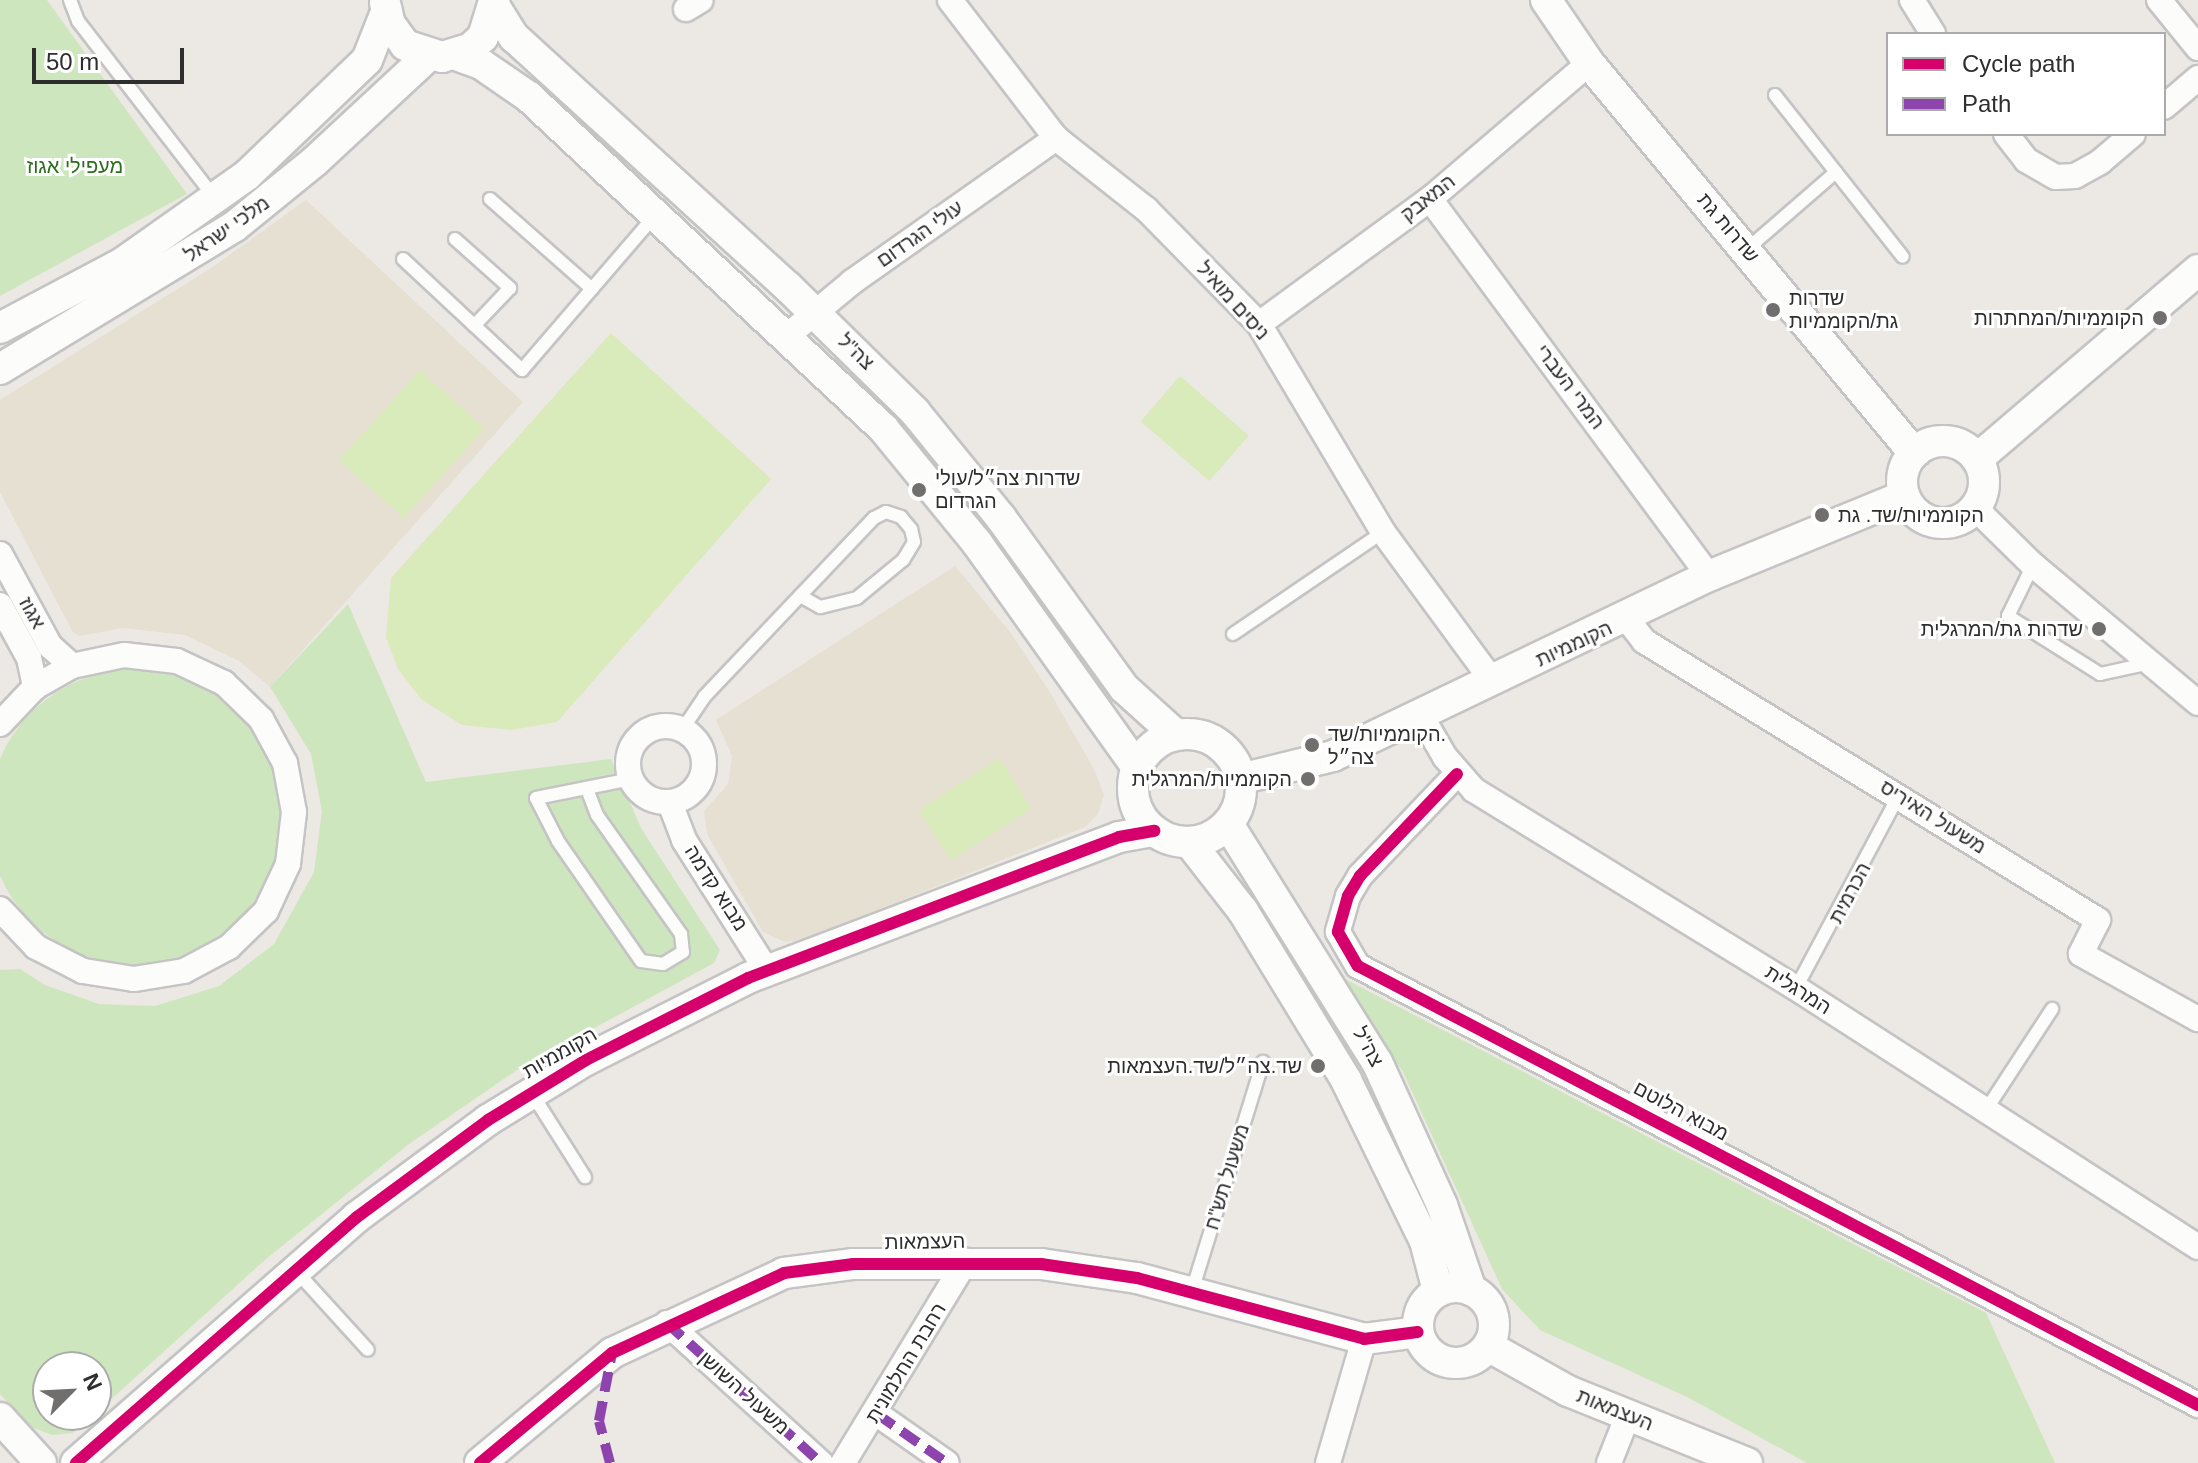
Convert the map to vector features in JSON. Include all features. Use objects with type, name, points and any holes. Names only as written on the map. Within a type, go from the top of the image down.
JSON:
[{"type":"street","name":"ניסים מואיל","points":[[950,0],[1056,138],[1146,209],[1259,324],[1383,532],[1493,682]]},
{"type":"street","name":"שדרות גת","points":[[1546,0],[1589,63],[1914,453]]},
{"type":"street","points":[[1912,0],[1932,32]]},
{"type":"street","points":[[2159,0],[2198,48]]},
{"type":"street","name":"מלכי ישראל","points":[[0,369],[235,226],[442,56],[483,37],[495,3]]},
{"type":"street","name":"צה\"ל","points":[[495,3],[524,47],[814,311],[915,412],[1001,518],[1124,688],[1176,735]]},
{"type":"street","name":"מלכי ישראל","points":[[0,328],[121,264],[216,199],[319,111],[367,60],[386,6]]},
{"type":"street","name":"צה\"ל","points":[[386,6],[405,45],[481,64],[529,97],[788,335],[928,481],[1135,780]]},
{"type":"street","name":"המאבק","points":[[1259,324],[1430,199],[1589,63]]},
{"type":"street","points":[[2166,105],[2198,78]]},
{"type":"street","points":[[2008,136],[2026,160],[2056,177],[2075,176],[2100,162],[2131,136]]},
{"type":"street","name":"עולי הגרדום","points":[[788,335],[814,311],[1056,138]]},
{"type":"street","name":"המרי העברי","points":[[1430,199],[1709,576]]},
{"type":"street","points":[[1977,459],[2198,270]]},
{"type":"street","points":[[1947,441],[1977,459],[1984,484],[1975,508],[1954,522],[1934,522],[1915,513],[1904,496],[1904,470],[1914,453],[1947,441]]},
{"type":"street","name":"הקוממיות","points":[[1240,779],[1300,768],[1493,682],[1627,619],[1709,576],[1904,496]]},
{"type":"street","points":[[1975,508],[2033,565],[2198,703]]},
{"type":"street","name":"אגוז","points":[[0,554],[50,646],[72,666]]},
{"type":"street","name":"אגוז","points":[[0,605],[29,658],[35,687]]},
{"type":"street","name":"משעול האיריס","points":[[1627,619],[1644,641],[2098,920],[2081,954],[2198,1019]]},
{"type":"street","points":[[0,724],[35,687],[72,666],[124,655],[177,661],[224,683],[261,719],[277,743],[293,792],[293,841],[281,883],[254,925],[229,947],[184,971],[151,978],[104,976],[58,960],[5,926]]},
{"type":"street","name":"המרגלית","points":[[1420,714],[1457,774],[1474,790],[1796,988],[2198,1247]]},
{"type":"street","points":[[665,726],[682,730],[699,743],[705,768],[694,792],[670,803],[649,799],[631,779],[628,758],[640,735],[665,726]]},
{"type":"street","points":[[1176,735],[1197,735],[1217,743],[1232,759],[1240,779],[1239,803],[1228,824],[1204,840],[1190,843],[1154,831],[1135,780],[1152,746],[1176,735]]},
{"type":"street","name":"מבוא הלוטם","points":[[1457,774],[1360,876],[1348,896],[1338,932],[1358,966],[2198,1405]]},
{"type":"street","name":"הקוממיות","points":[[1096,846],[1125,818],[1135,780]]},
{"type":"street","name":"מבוא קדמה","points":[[670,803],[684,840],[767,971]]},
{"type":"street","name":"צה\"ל","points":[[1228,824],[1377,1062],[1442,1205],[1471,1290]]},
{"type":"street","name":"הקוממיות","points":[[76,1463],[295,1271],[425,1165],[531,1092],[668,1016],[767,971],[1096,846],[1154,831]]},
{"type":"street","name":"צה\"ל","points":[[1190,843],[1243,911],[1346,1080],[1425,1241],[1438,1291]]},
{"type":"street","name":"העצמאות","points":[[480,1463],[576,1379],[667,1323],[784,1273],[853,1264],[966,1261],[1041,1264],[1192,1291],[1364,1339],[1418,1332]]},
{"type":"street","name":"רחבת החלמונית","points":[[843,1463],[877,1414],[966,1261]]},
{"type":"street","points":[[1471,1290],[1492,1314],[1488,1346],[1463,1362],[1443,1361],[1427,1350],[1418,1332],[1424,1304],[1438,1291],[1471,1290]]},
{"type":"street","name":"משעול השושן","points":[[667,1323],[821,1463]]},
{"type":"street","points":[[1328,1463],[1364,1339]]},
{"type":"street","name":"העצמאות","points":[[1488,1346],[1568,1391],[1747,1463]]},
{"type":"street","points":[[877,1414],[947,1463]]},
{"type":"street","points":[[1609,1463],[1628,1415]]},
{"type":"street","points":[[0,1418],[41,1463]]},
{"type":"lane","points":[[70,0],[78,21],[216,199]]},
{"type":"lane","points":[[1775,95],[1903,257]]},
{"type":"lane","points":[[1746,250],[1836,172]]},
{"type":"lane","points":[[490,199],[592,289]]},
{"type":"lane","points":[[403,259],[522,370],[656,214]]},
{"type":"lane","points":[[455,239],[510,288],[474,326]]},
{"type":"lane","points":[[682,730],[704,697],[874,518],[886,512],[901,517],[911,529],[914,542],[903,560],[857,598],[820,607],[800,596]]},
{"type":"lane","points":[[1233,634],[1383,532]]},
{"type":"lane","points":[[2033,565],[2008,616],[2100,674],[2151,663]]},
{"type":"lane","points":[[587,789],[597,815],[681,934],[683,952],[676,959],[652,966],[641,961],[539,812],[536,798],[631,779]]},
{"type":"lane","name":"הכרמית","points":[[1796,988],[1899,795]]},
{"type":"lane","points":[[1986,1110],[2052,1009]]},
{"type":"lane","name":"משעול תש\"ח","points":[[1192,1291],[1263,1062]]},
{"type":"lane","points":[[531,1092],[585,1177]]},
{"type":"lane","points":[[295,1271],[368,1350]]},
{"type":"shaded area","points":[[306,200],[523,402],[270,687],[239,661],[185,635],[123,628],[79,636],[72,631],[0,492],[0,400],[211,268]]},
{"type":"shaded area","points":[[955,566],[1010,632],[1051,694],[1095,771],[1104,795],[1098,814],[1085,827],[805,939],[785,942],[763,932],[707,834],[704,811],[728,784],[732,756],[716,720]]},
{"type":"green space","name":"מעפילי אגוז","points":[[0,0],[47,0],[187,194],[0,296]]},
{"type":"green space","points":[[611,333],[771,479],[557,722],[512,730],[462,725],[421,699],[398,669],[386,637],[391,578]]},
{"type":"green space","points":[[420,370],[485,428],[404,518],[339,460]]},
{"type":"green space","points":[[1180,376],[1249,436],[1209,481],[1141,421]]},
{"type":"green space","points":[[348,604],[426,782],[611,759],[641,828],[720,950],[714,963],[517,1070],[409,1144],[266,1259],[112,1399],[112,1351],[32,1351],[32,1427],[0,1394],[0,970],[20,969],[45,985],[99,1004],[155,1006],[219,986],[274,944],[314,872],[322,811],[311,754],[270,687]]},
{"type":"green space","points":[[136,669],[165,672],[193,680],[218,694],[259,735],[273,760],[283,803],[281,846],[273,874],[259,899],[218,940],[193,954],[165,962],[122,964],[79,954],[42,931],[22,911],[-1,874],[-1,760],[22,723],[42,703],[79,680],[107,672]]},
{"type":"green space","points":[[999,758],[1032,808],[951,861],[918,810]]},
{"type":"green space","points":[[1326,969],[1986,1313],[2055,1463],[1807,1463],[1689,1398],[1540,1330],[1502,1289],[1403,1072]]},
{"type":"green space","points":[[42,1431],[75,1431],[73,1433],[52,1435]]},
{"type":"marked path","points":[[667,1323],[821,1463]]},
{"type":"marked path","points":[[610,1463],[599,1421],[612,1353]]},
{"type":"marked path","points":[[877,1414],[947,1463]]},
{"type":"cycle path","points":[[1457,774],[1360,876],[1348,896],[1338,932],[1358,966],[2198,1405]]},
{"type":"cycle path","points":[[76,1463],[357,1217],[488,1120],[586,1060],[748,978],[1119,837],[1154,831]]},
{"type":"cycle path","points":[[480,1463],[612,1353],[784,1273],[853,1264],[1041,1264],[1137,1278],[1364,1339],[1418,1332]]},
{"type":"place","name":"שדרות גת/הקוממיות","points":[[1773,310]]},
{"type":"place","name":"הקוממיות/המחתרות","points":[[2160,318]]},
{"type":"place","name":"שדרות צה״ל/עולי הגרדום","points":[[919,490]]},
{"type":"place","name":"הקוממיות/שד. גת","points":[[1822,515]]},
{"type":"place","name":"שדרות גת/המרגלית","points":[[2099,629]]},
{"type":"place","name":"הקוממיות/שד. צה״ל","points":[[1312,745]]},
{"type":"place","name":"הקוממיות/המרגלית","points":[[1308,779]]},
{"type":"place","name":"שד.צה״ל/שד.העצמאות","points":[[1318,1066]]}]
